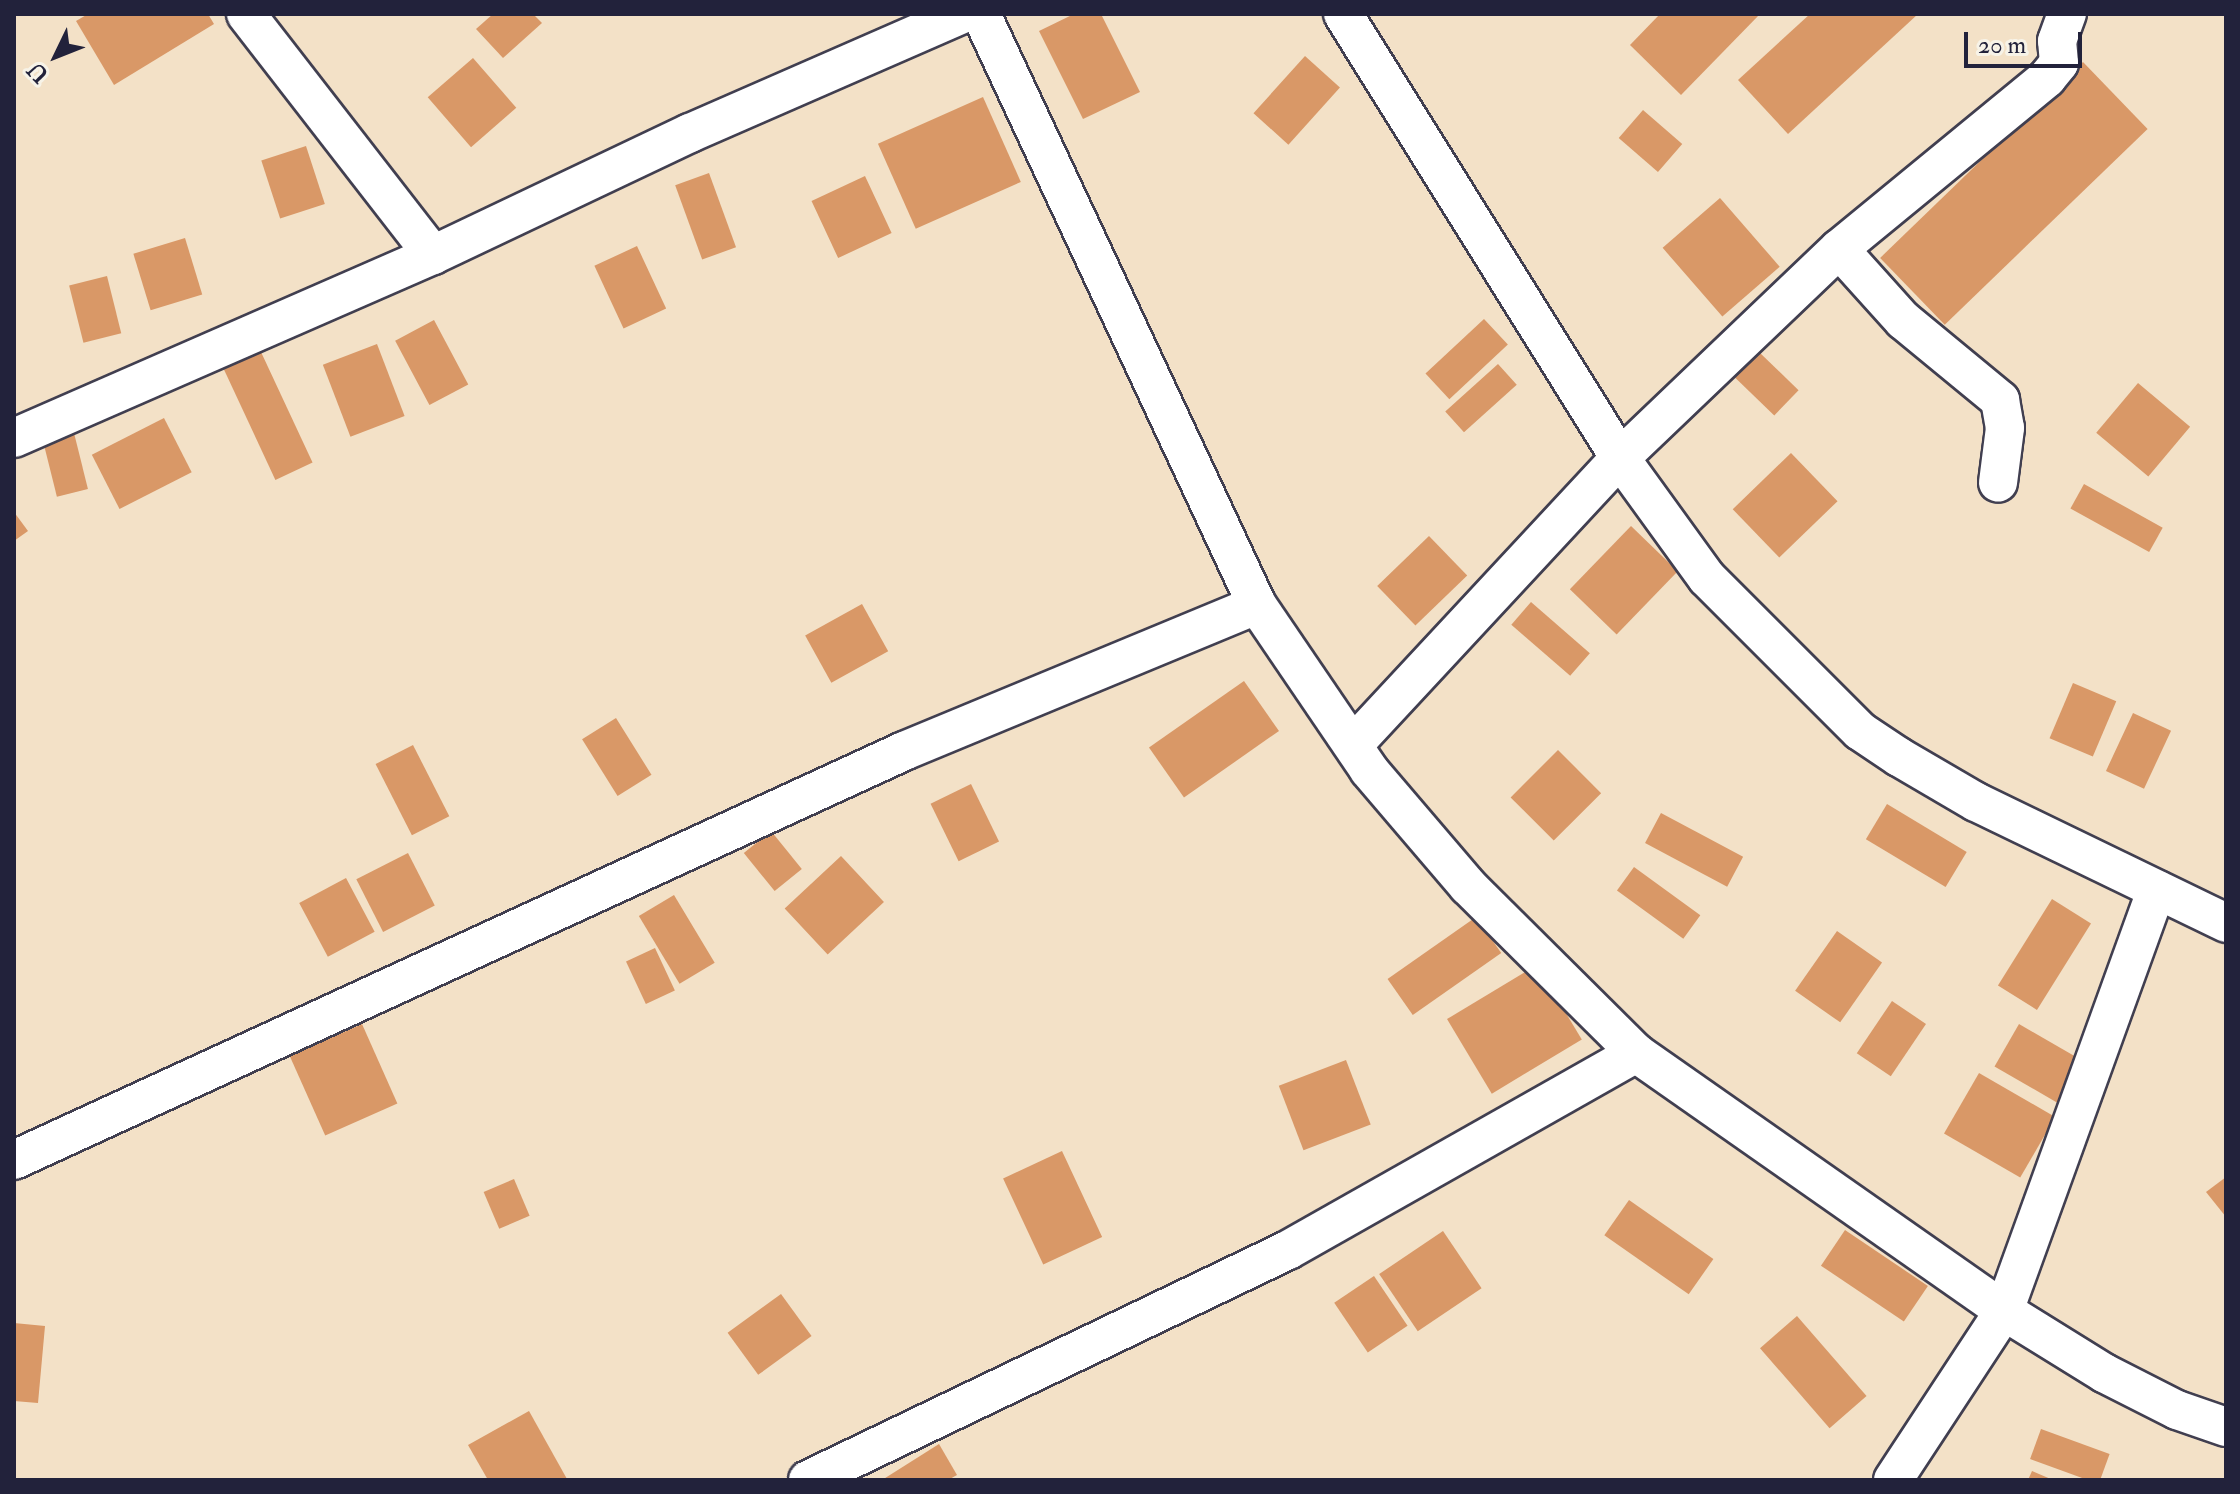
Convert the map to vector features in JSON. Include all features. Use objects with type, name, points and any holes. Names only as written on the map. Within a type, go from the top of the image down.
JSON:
[{"type":"street","points":[[246,14],[433,255]]},
{"type":"street","points":[[14,438],[433,255],[690,133],[963,14]]},
{"type":"street","points":[[981,14],[1257,605],[1353,745],[1468,886],[1636,1053],[2004,1311],[2104,1373],[2177,1410],[2226,1427]]},
{"type":"street","points":[[1343,14],[1620,458],[1707,578],[1860,731],[1976,802],[2226,923]]},
{"type":"street","points":[[1353,745],[1620,458],[1839,249],[2047,78],[2059,63],[2057,41],[2067,14]]},
{"type":"street","points":[[1839,249],[1903,320],[2000,400],[2005,428],[1998,483]]},
{"type":"street","points":[[14,1160],[904,751],[1257,605]]},
{"type":"street","points":[[1893,1480],[2004,1311],[2156,890]]},
{"type":"street","points":[[808,1480],[1288,1250],[1636,1053]]},
{"type":"building","points":[[88,14],[208,14],[214,24],[114,85],[76,21]]},
{"type":"building","points":[[493,14],[533,14],[542,23],[503,58],[476,29]]},
{"type":"building","points":[[1074,14],[1101,14],[1140,92],[1083,119],[1039,31]]},
{"type":"building","points":[[1660,14],[1760,14],[1681,95],[1630,45]]},
{"type":"building","points":[[1810,14],[1918,14],[1788,134],[1738,80]]},
{"type":"building","points":[[1305,56],[1340,87],[1288,145],[1253,113]]},
{"type":"building","points":[[473,58],[516,108],[471,147],[428,97]]},
{"type":"building","points":[[2083,62],[2148,129],[1945,325],[1880,258]]},
{"type":"building","points":[[983,97],[1021,182],[916,229],[878,144]]},
{"type":"building","points":[[1643,110],[1682,144],[1658,172],[1619,138]]},
{"type":"building","points":[[306,146],[325,204],[280,219],[261,161]]},
{"type":"building","points":[[709,173],[736,247],[702,260],[675,185]]},
{"type":"building","points":[[865,176],[892,233],[838,258],[812,201]]},
{"type":"building","points":[[1720,198],[1780,267],[1722,317],[1663,248]]},
{"type":"building","points":[[185,238],[202,294],[151,310],[133,254]]},
{"type":"building","points":[[637,246],[666,309],[624,328],[594,266]]},
{"type":"building","points":[[107,276],[121,333],[83,343],[69,285]]},
{"type":"building","points":[[1484,319],[1508,345],[1449,399],[1425,374]]},
{"type":"building","points":[[434,320],[468,384],[429,405],[395,341]]},
{"type":"building","points":[[377,344],[405,416],[350,437],[323,365]]},
{"type":"building","points":[[261,352],[313,463],[275,480],[224,369]]},
{"type":"building","points":[[1759,352],[1799,390],[1774,415],[1735,377]]},
{"type":"building","points":[[1498,364],[1517,385],[1464,432],[1445,412]]},
{"type":"building","points":[[2138,383],[2190,427],[2148,477],[2096,433]]},
{"type":"building","points":[[164,418],[192,472],[120,509],[92,455]]},
{"type":"building","points":[[72,425],[88,489],[57,497],[41,433]]},
{"type":"building","points":[[1791,453],[1838,501],[1779,557],[1733,509]]},
{"type":"building","points":[[2084,484],[2163,528],[2149,552],[2070,508]]},
{"type":"building","points":[[14,512],[28,531],[14,541]]},
{"type":"building","points":[[1631,526],[1678,571],[1617,634],[1570,589]]},
{"type":"building","points":[[1429,536],[1467,576],[1415,626],[1377,586]]},
{"type":"building","points":[[1531,602],[1590,653],[1570,676],[1511,625]]},
{"type":"building","points":[[862,604],[888,651],[831,683],[805,636]]},
{"type":"building","points":[[1244,681],[1279,731],[1184,798],[1149,748]]},
{"type":"building","points":[[2073,683],[2116,701],[2093,757],[2050,738]]},
{"type":"building","points":[[2133,713],[2171,731],[2144,789],[2106,771]]},
{"type":"building","points":[[616,718],[652,775],[618,796],[582,739]]},
{"type":"building","points":[[413,745],[449,816],[412,835],[376,764]]},
{"type":"building","points":[[1558,750],[1601,793],[1554,841],[1511,797]]},
{"type":"building","points":[[971,784],[999,842],[959,861],[931,804]]},
{"type":"building","points":[[1887,804],[1967,852],[1946,887],[1866,839]]},
{"type":"building","points":[[1661,813],[1743,857],[1727,887],[1645,843]]},
{"type":"building","points":[[771,831],[802,869],[775,891],[744,853]]},
{"type":"building","points":[[408,853],[435,906],[383,932],[356,879]]},
{"type":"building","points":[[841,856],[884,902],[828,955],[785,909]]},
{"type":"building","points":[[1634,867],[1700,915],[1683,939],[1617,890]]},
{"type":"building","points":[[346,878],[375,932],[328,957],[299,903]]},
{"type":"building","points":[[674,895],[715,963],[680,984],[639,916]]},
{"type":"building","points":[[2052,899],[2091,923],[2037,1010],[1998,986]]},
{"type":"building","points":[[1476,917],[1501,953],[1413,1015],[1388,979]]},
{"type":"building","points":[[1837,931],[1882,963],[1840,1022],[1795,991]]},
{"type":"building","points":[[655,948],[675,991],[646,1004],[626,962]]},
{"type":"building","points":[[1537,965],[1582,1040],[1492,1094],[1447,1019]]},
{"type":"building","points":[[1892,1001],[1926,1024],[1891,1076],[1857,1053]]},
{"type":"building","points":[[362,1024],[397,1103],[325,1136],[290,1056]]},
{"type":"building","points":[[2019,1024],[2083,1061],[2059,1103],[1995,1066]]},
{"type":"building","points":[[1346,1060],[1371,1124],[1304,1150],[1279,1086]]},
{"type":"building","points":[[1979,1073],[2055,1117],[2020,1178],[1944,1134]]},
{"type":"building","points":[[1062,1151],[1102,1237],[1043,1265],[1003,1178]]},
{"type":"building","points":[[2226,1177],[2226,1217],[2206,1192]]},
{"type":"building","points":[[514,1179],[530,1216],[499,1229],[484,1192]]},
{"type":"building","points":[[1629,1200],[1713,1259],[1689,1294],[1604,1235]]},
{"type":"building","points":[[1845,1230],[1928,1286],[1904,1322],[1821,1266]]},
{"type":"building","points":[[1443,1231],[1482,1288],[1418,1331],[1379,1274]]},
{"type":"building","points":[[1374,1276],[1408,1326],[1368,1353],[1334,1303]]},
{"type":"building","points":[[781,1294],[812,1336],[758,1375],[728,1333]]},
{"type":"building","points":[[1797,1316],[1867,1396],[1830,1428],[1760,1348]]},
{"type":"building","points":[[14,1323],[45,1326],[38,1403],[14,1401]]},
{"type":"building","points":[[529,1411],[567,1479],[488,1480],[468,1445]]},
{"type":"building","points":[[2041,1429],[2110,1454],[2100,1480],[2088,1480],[2030,1459]]},
{"type":"building","points":[[939,1444],[957,1475],[948,1480],[882,1480]]},
{"type":"building","points":[[2032,1471],[2053,1480],[2028,1480]]}]
